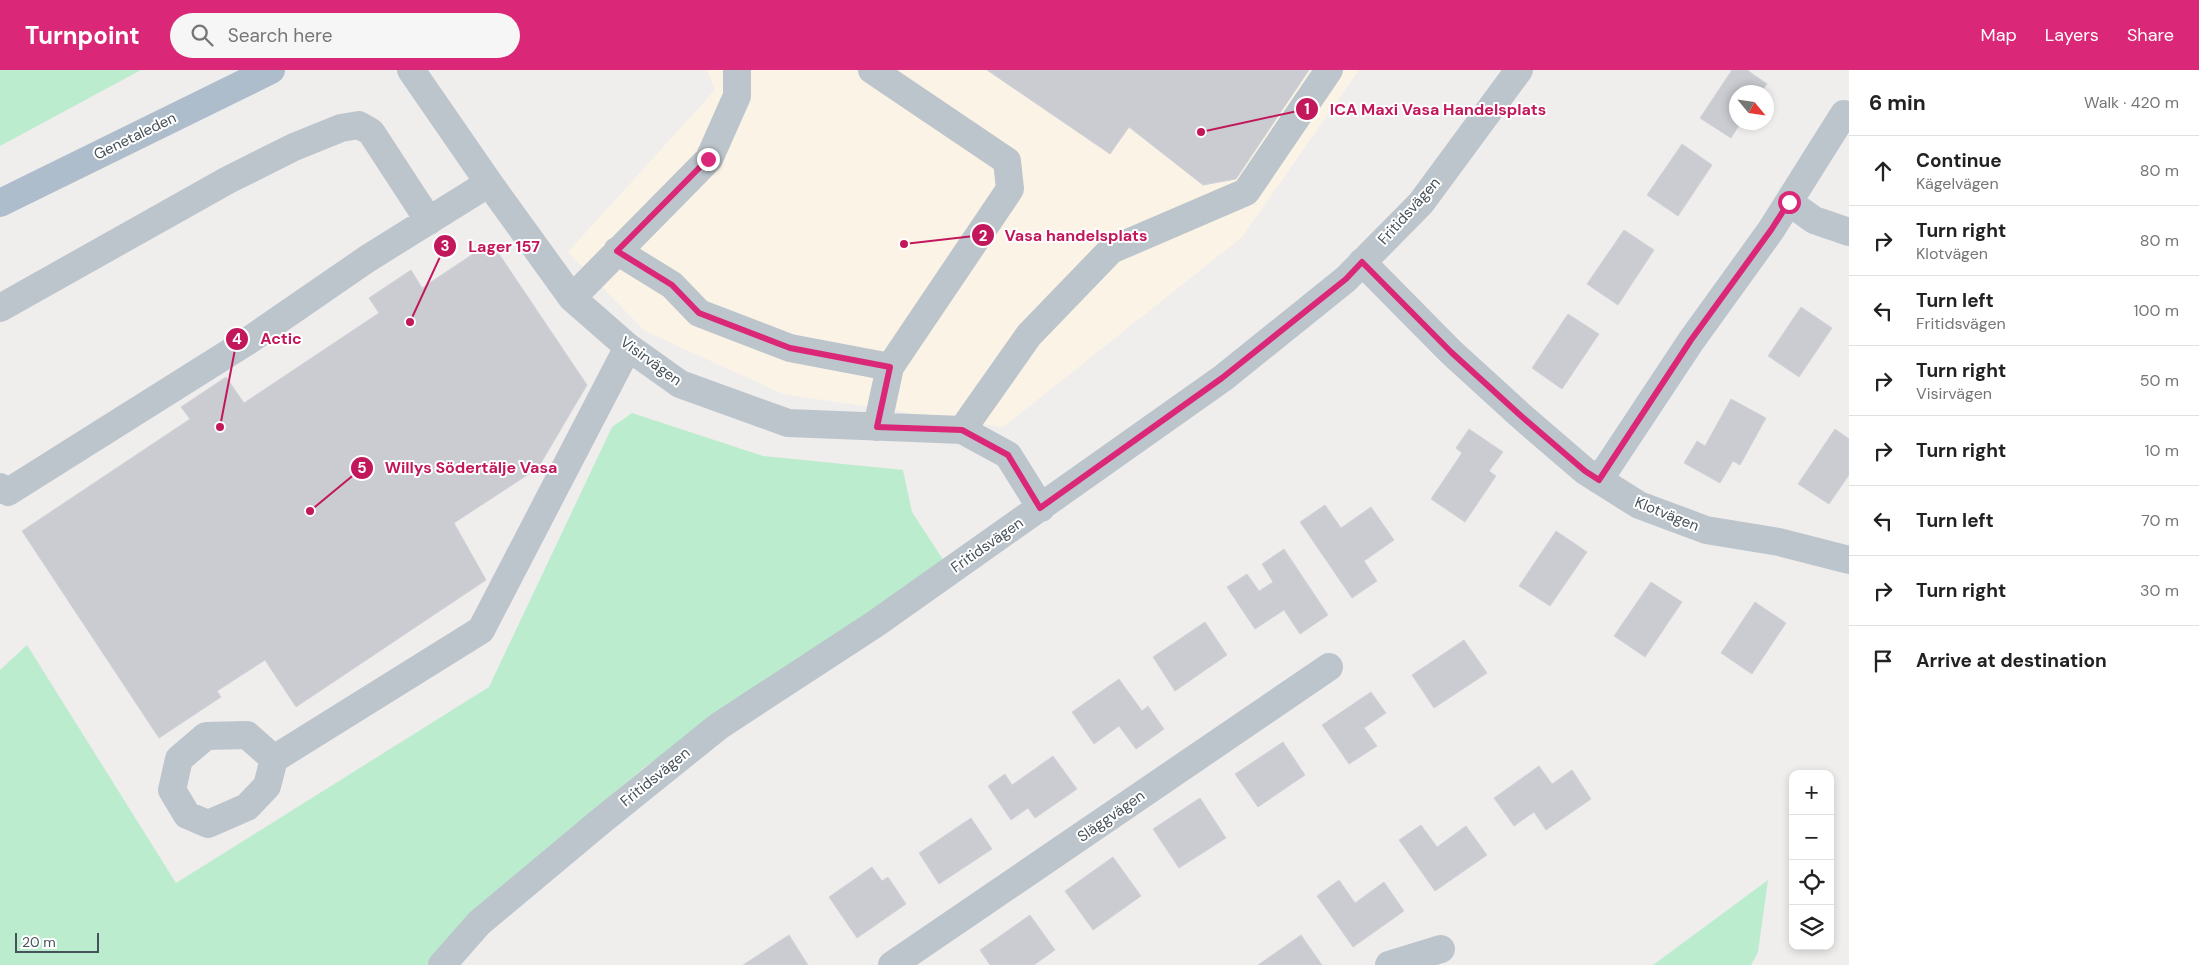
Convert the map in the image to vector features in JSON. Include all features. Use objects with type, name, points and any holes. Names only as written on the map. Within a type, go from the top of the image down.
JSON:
[{"type":"main road","name":"Genetaleden","points":[[0,203],[271,70]]},
{"type":"street","name":"Visirvägen","points":[[411,70],[572,298],[628,347],[680,384],[788,423],[962,430],[1008,455],[1040,508]]},
{"type":"street","points":[[572,298],[708,159],[737,96],[737,70]]},
{"type":"street","points":[[872,70],[1007,162],[1010,189],[890,367],[877,427]]},
{"type":"street","points":[[962,430],[1029,335],[1111,250],[1246,192],[1329,70]]},
{"type":"street","name":"Fritidsvägen","points":[[442,965],[479,923],[719,726],[875,624],[1040,508],[1222,378],[1346,279],[1421,203],[1519,70]]},
{"type":"street","points":[[1599,480],[1691,340],[1771,230],[1844,114]]},
{"type":"street","points":[[0,308],[228,180],[294,147],[341,128],[358,126],[371,132],[429,221]]},
{"type":"street","points":[[0,487],[8,492],[248,341],[367,258],[489,183]]},
{"type":"street","points":[[1789,202],[1814,220],[1849,232]]},
{"type":"street","points":[[617,251],[672,285],[699,313],[790,348],[890,367]]},
{"type":"street","name":"Klotvägen","points":[[1362,262],[1451,352],[1520,415],[1585,471],[1639,505],[1706,530],[1778,542],[1849,560]]},
{"type":"street","points":[[274,759],[481,630],[628,347]]},
{"type":"street","name":"Släggvägen","points":[[892,965],[1329,666]]},
{"type":"street","points":[[1389,965],[1441,949]]},
{"type":"shaded area","points":[[707,70],[1359,70],[1242,237],[1003,427],[783,394],[645,331],[568,252],[715,90]]},
{"type":"green space","points":[[0,70],[141,70],[0,146]]},
{"type":"green space","points":[[632,413],[763,456],[903,470],[912,512],[946,564],[646,766],[474,910],[431,965],[0,965],[0,670],[27,645],[176,883],[489,687],[612,427]]},
{"type":"green space","points":[[1768,880],[1758,952],[1751,965],[1653,965]]},
{"type":"building","points":[[987,70],[1309,70],[1236,179],[1203,185],[1129,127],[1110,154]]},
{"type":"building","points":[[1732,70],[1747,70],[1767,84],[1729,85],[1729,130],[1736,130],[1731,138],[1700,118]]},
{"type":"building","points":[[1682,144],[1712,165],[1678,216],[1647,195]]},
{"type":"building","points":[[1624,230],[1654,250],[1618,305],[1587,284]]},
{"type":"building","points":[[491,242],[587,385],[538,468],[454,523],[486,580],[296,707],[265,660],[217,691],[221,697],[159,738],[22,531],[190,419],[181,407],[226,377],[244,403],[379,313],[369,298],[411,270],[422,288]]},
{"type":"building","points":[[1801,307],[1832,328],[1799,377],[1768,356]]},
{"type":"building","points":[[1568,314],[1599,334],[1562,389],[1532,368]]},
{"type":"building","points":[[1731,399],[1766,418],[1740,465],[1733,461],[1720,483],[1684,463],[1697,441],[1705,446]]},
{"type":"building","points":[[1469,429],[1503,452],[1489,471],[1496,476],[1465,522],[1431,499],[1462,453],[1456,448]]},
{"type":"building","points":[[1835,429],[1849,439],[1849,475],[1829,504],[1798,484]]},
{"type":"building","points":[[1325,505],[1341,528],[1371,507],[1394,540],[1364,561],[1377,581],[1352,598],[1300,522]]},
{"type":"building","points":[[1556,531],[1587,552],[1550,606],[1519,586]]},
{"type":"building","points":[[1284,549],[1328,615],[1300,634],[1284,610],[1255,629],[1227,587],[1247,574],[1259,591],[1273,582],[1262,564]]},
{"type":"building","points":[[1651,582],[1682,602],[1645,657],[1614,636]]},
{"type":"building","points":[[1755,602],[1786,623],[1752,674],[1721,653]]},
{"type":"building","points":[[1205,622],[1227,655],[1175,691],[1153,657]]},
{"type":"building","points":[[1464,640],[1487,673],[1434,708],[1412,675]]},
{"type":"building","points":[[1119,679],[1142,711],[1148,706],[1164,729],[1136,749],[1119,726],[1094,744],[1072,712]]},
{"type":"building","points":[[1371,692],[1386,713],[1364,728],[1377,746],[1349,764],[1322,725]]},
{"type":"building","points":[[1283,742],[1305,775],[1258,807],[1235,774]]},
{"type":"building","points":[[1053,756],[1077,789],[1035,818],[1028,808],[1011,820],[988,786],[1005,774],[1012,785]]},
{"type":"building","points":[[1539,766],[1552,784],[1572,770],[1591,799],[1546,830],[1534,812],[1514,826],[1494,798]]},
{"type":"building","points":[[1200,798],[1226,838],[1179,868],[1153,829]]},
{"type":"building","points":[[971,818],[992,849],[939,884],[919,853]]},
{"type":"building","points":[[1421,825],[1437,847],[1466,826],[1487,855],[1435,891],[1399,840]]},
{"type":"building","points":[[1113,857],[1141,896],[1093,930],[1065,891]]},
{"type":"building","points":[[872,867],[882,881],[888,877],[906,904],[857,938],[829,897]]},
{"type":"building","points":[[1339,880],[1355,903],[1384,882],[1404,911],[1353,947],[1317,896]]},
{"type":"building","points":[[1030,915],[1055,950],[1034,965],[990,965],[980,950]]},
{"type":"building","points":[[789,935],[808,965],[743,965]]},
{"type":"building","points":[[1301,935],[1322,965],[1258,965]]},
{"type":"place","name":"ICA Maxi Vasa Handelsplats","points":[[1201,132]]},
{"type":"place","name":"Vasa handelsplats","points":[[904,244]]},
{"type":"place","name":"Lager 157","points":[[410,322]]},
{"type":"place","name":"Actic","points":[[220,427]]},
{"type":"place","name":"Willys Södertälje Vasa","points":[[310,511]]},
{"type":"route","points":[[708,159],[617,251],[672,285],[699,313],[790,348],[890,367],[877,427],[962,430],[1008,455],[1040,508],[1222,378],[1346,279],[1362,262],[1387,285],[1451,352],[1520,415],[1585,471],[1599,480],[1691,340],[1771,230],[1789,202]]}]
